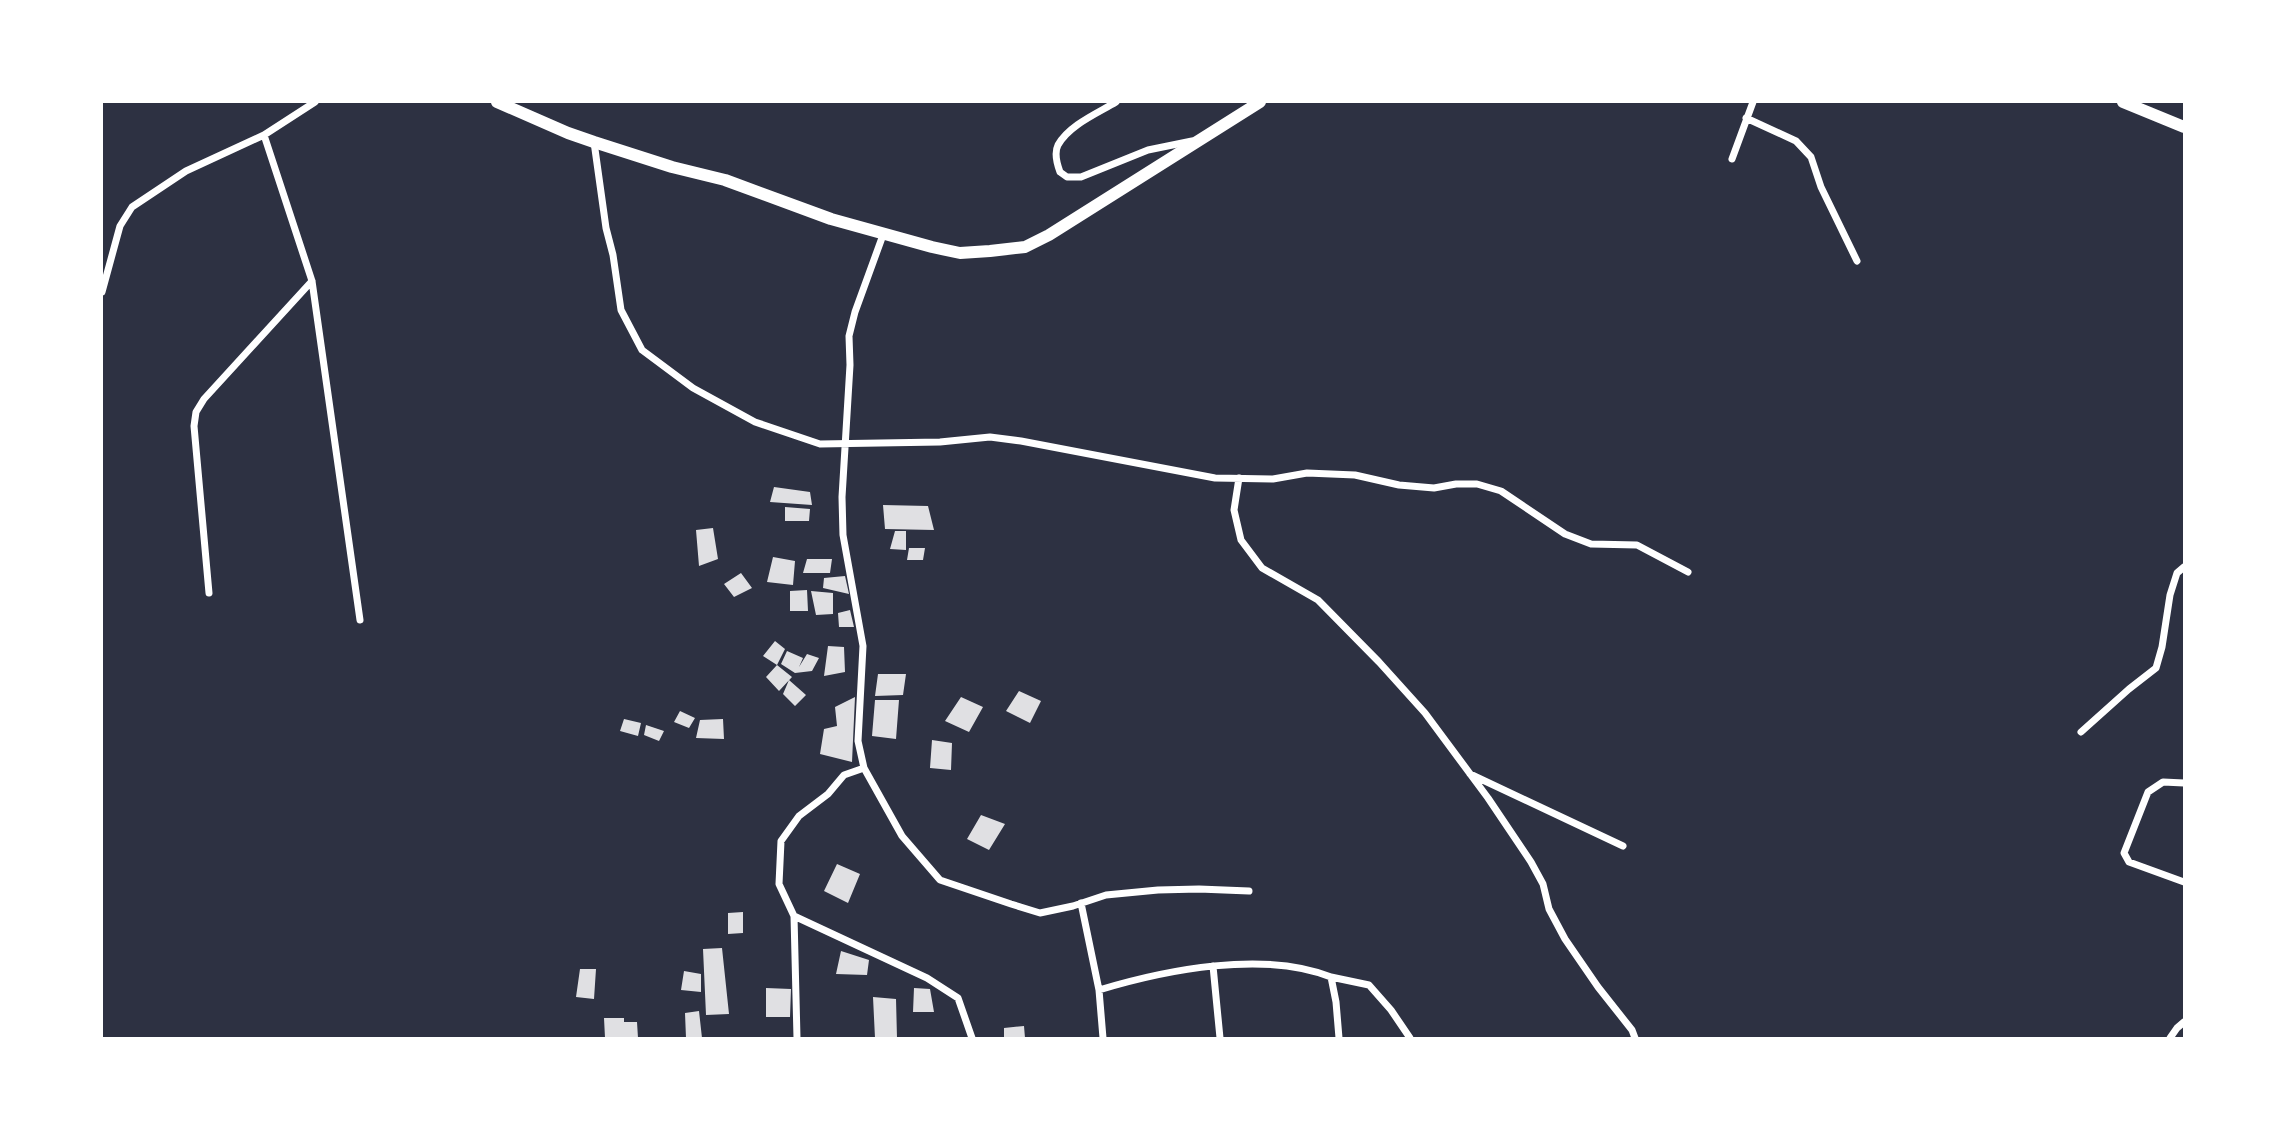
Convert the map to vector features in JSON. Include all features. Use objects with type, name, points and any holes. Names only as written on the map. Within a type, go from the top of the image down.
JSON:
[{"type":"main road","points":[[497,102],[594,142],[672,167],[725,180],[883,235],[960,253],[1025,247],[1260,102]]},
{"type":"main road","points":[[2123,102],[2185,127]]},
{"type":"street","points":[[102,292],[120,226],[132,207],[186,171],[264,135],[316,102]]},
{"type":"street","points":[[1116,102],[1074,128],[1058,146],[1056,160],[1060,172],[1067,177],[1081,177],[1148,150],[1206,137]]},
{"type":"street","points":[[1732,159],[1753,102]]},
{"type":"street","points":[[1746,118],[1796,141],[1811,157],[1821,187],[1857,261]]},
{"type":"street","points":[[264,135],[312,281],[360,620]]},
{"type":"street","points":[[594,142],[621,310],[642,350],[693,388],[755,422],[820,444],[940,442],[990,437],[1215,478],[1273,479],[1307,473],[1355,475],[1399,485],[1434,488],[1477,484],[1501,492],[1565,534],[1591,544],[1637,545],[1688,572]]},
{"type":"street","points":[[883,235],[849,336],[850,365],[844,444],[843,535],[863,646],[858,741],[864,768],[902,836],[940,880],[1040,913],[1106,895],[1158,890],[1249,891]]},
{"type":"street","points":[[209,593],[194,426],[196,412],[312,281]]},
{"type":"street","points":[[1240,478],[1234,510],[1241,540],[1262,568],[1318,600],[1425,713],[1537,873],[1543,884],[1549,909],[1565,939],[1632,1030],[1635,1038]]},
{"type":"street","points":[[2081,732],[2156,668],[2170,595],[2178,573],[2185,567]]},
{"type":"street","points":[[797,1038],[794,916],[779,884],[781,841],[799,816],[828,794],[844,775],[864,768]]},
{"type":"street","points":[[1470,774],[1623,846]]},
{"type":"street","points":[[2185,783],[2163,782],[2148,792],[2124,853],[2129,862],[2185,882]]},
{"type":"street","points":[[1081,903],[1099,990],[1103,1038]]},
{"type":"street","points":[[794,916],[928,978],[958,998],[972,1038]]},
{"type":"street","points":[[1099,990],[1138,978],[1213,966],[1236,964],[1312,969],[1369,985],[1391,1010],[1410,1038]]},
{"type":"street","points":[[1213,966],[1220,1038]]},
{"type":"street","points":[[1331,976],[1339,1038]]},
{"type":"street","points":[[2170,1038],[2185,1022]]},
{"type":"building","points":[[774,487],[810,492],[812,505],[770,502]]},
{"type":"building","points":[[883,505],[928,506],[934,530],[885,529]]},
{"type":"building","points":[[785,507],[810,509],[809,521],[785,521]]},
{"type":"building","points":[[713,528],[718,559],[699,566],[696,530]]},
{"type":"building","points":[[895,531],[906,531],[906,550],[890,549]]},
{"type":"building","points":[[909,548],[925,548],[923,560],[907,560]]},
{"type":"building","points":[[773,557],[795,561],[793,585],[767,582]]},
{"type":"building","points":[[807,559],[832,559],[830,573],[803,573]]},
{"type":"building","points":[[741,573],[752,588],[734,597],[724,584]]},
{"type":"building","points":[[845,576],[849,594],[823,588],[824,578]]},
{"type":"building","points":[[807,590],[808,611],[790,611],[790,591]]},
{"type":"building","points":[[811,591],[833,593],[833,614],[816,615]]},
{"type":"building","points":[[850,610],[854,627],[839,627],[838,613]]},
{"type":"building","points":[[775,641],[785,649],[777,665],[763,656]]},
{"type":"building","points":[[828,646],[844,647],[845,672],[824,676]]},
{"type":"building","points":[[787,651],[803,658],[799,667],[807,654],[819,658],[812,671],[795,673],[781,664]]},
{"type":"building","points":[[777,665],[792,677],[779,691],[766,677]]},
{"type":"building","points":[[878,674],[906,674],[903,695],[875,696]]},
{"type":"building","points":[[789,680],[806,695],[795,706],[783,694]]},
{"type":"building","points":[[1019,691],[1041,701],[1030,723],[1006,711]]},
{"type":"building","points":[[855,697],[852,762],[820,754],[824,729],[837,726],[835,707]]},
{"type":"building","points":[[961,697],[983,707],[969,732],[945,721]]},
{"type":"building","points":[[875,700],[899,700],[896,739],[872,736]]},
{"type":"building","points":[[680,711],[695,718],[689,728],[674,722]]},
{"type":"building","points":[[624,719],[641,723],[638,736],[620,731]]},
{"type":"building","points":[[723,719],[724,739],[696,738],[700,720]]},
{"type":"building","points":[[646,725],[664,731],[659,741],[644,735]]},
{"type":"building","points":[[932,740],[952,743],[951,770],[930,768]]},
{"type":"building","points":[[981,815],[1005,824],[989,850],[967,839]]},
{"type":"building","points":[[837,864],[860,874],[848,903],[824,891]]},
{"type":"building","points":[[743,912],[743,933],[728,934],[728,913]]},
{"type":"building","points":[[722,948],[729,1014],[706,1015],[703,949]]},
{"type":"building","points":[[841,951],[869,960],[867,975],[836,974]]},
{"type":"building","points":[[580,969],[596,969],[594,999],[576,997]]},
{"type":"building","points":[[684,971],[701,974],[701,992],[681,990]]},
{"type":"building","points":[[766,988],[791,989],[790,1017],[766,1017]]},
{"type":"building","points":[[914,988],[930,989],[934,1012],[913,1012]]},
{"type":"building","points":[[873,997],[896,999],[897,1038],[875,1038]]},
{"type":"building","points":[[699,1011],[702,1038],[686,1038],[685,1013]]},
{"type":"building","points":[[604,1018],[624,1018],[624,1022],[637,1022],[638,1038],[605,1038]]},
{"type":"building","points":[[1024,1026],[1025,1038],[1004,1038],[1004,1028]]}]
